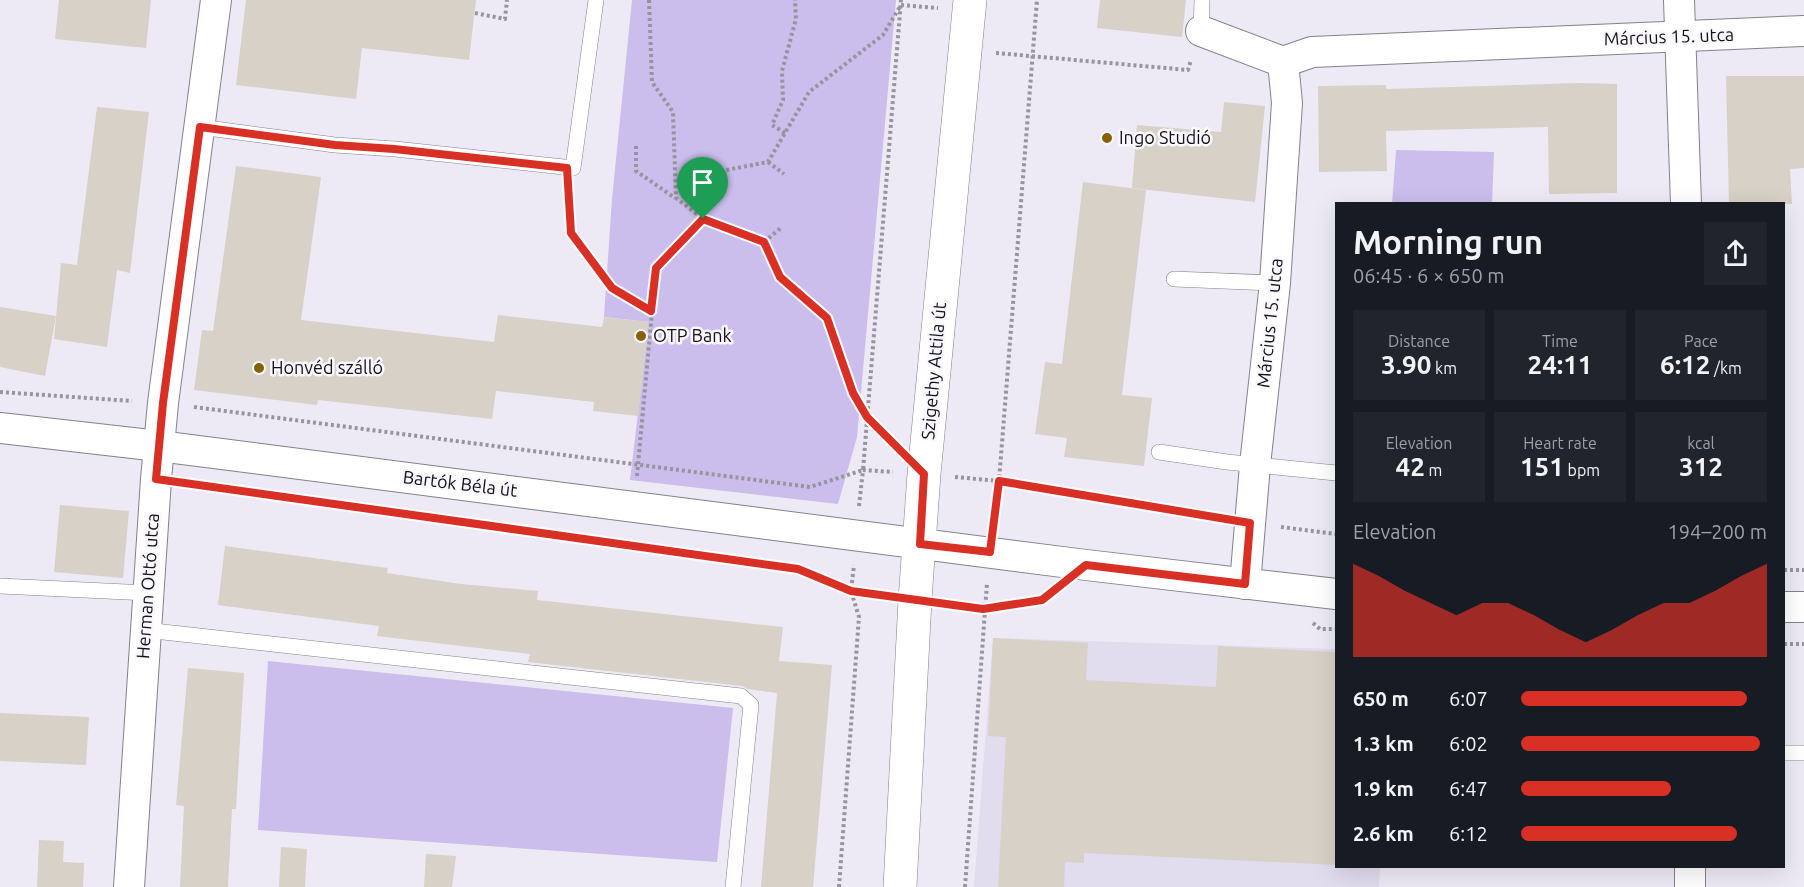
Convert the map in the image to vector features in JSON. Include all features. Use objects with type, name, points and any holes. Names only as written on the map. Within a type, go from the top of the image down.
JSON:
[{"type":"street","name":"Herman Ottó utca","points":[[129,887],[145,630],[163,403],[216,0]]},
{"type":"street","points":[[1679,0],[1686,202]]},
{"type":"street","name":"Szigethy Attila út","points":[[900,887],[924,474],[969,5]]},
{"type":"street","points":[[1201,31],[1283,62]]},
{"type":"street","name":"Március 15. utca","points":[[1245,584],[1255,465],[1275,283],[1287,103],[1283,62],[1312,52],[1804,32]]},
{"type":"street","name":"Bartók Béla út","points":[[0,428],[159,446],[1086,565],[1335,594]]},
{"type":"street","points":[[1785,607],[1804,607]]},
{"type":"street","points":[[1690,868],[1690,887]]},
{"type":"lane","points":[[200,127],[335,145],[573,168],[596,0]]},
{"type":"lane","points":[[1201,31],[1202,0]]},
{"type":"lane","points":[[1174,279],[1275,283]]},
{"type":"lane","points":[[1159,452],[1335,473]]},
{"type":"lane","points":[[0,586],[148,593]]},
{"type":"lane","points":[[145,630],[741,696],[751,705],[733,887]]},
{"type":"lane","points":[[1785,753],[1804,753]]},
{"type":"path","points":[[475,13],[505,19],[507,0]]},
{"type":"path","points":[[649,0],[652,82],[673,112],[676,198]]},
{"type":"path","points":[[785,133],[771,125],[783,100],[782,71],[796,19],[795,0]]},
{"type":"path","points":[[965,887],[983,609],[999,481],[1037,0]]},
{"type":"path","points":[[768,162],[809,92],[883,35],[901,2]]},
{"type":"path","points":[[901,2],[969,5]]},
{"type":"path","points":[[838,887],[859,617],[851,591],[901,2]]},
{"type":"path","points":[[965,50],[1188,70],[1201,31]]},
{"type":"path","points":[[636,146],[636,171],[703,219],[764,242],[780,277],[827,318],[853,393],[867,417],[924,474]]},
{"type":"path","points":[[634,506],[656,268],[703,219],[716,172],[768,162],[784,174]]},
{"type":"path","points":[[567,168],[571,233],[612,288],[651,311]]},
{"type":"path","points":[[764,242],[781,228]]},
{"type":"path","points":[[0,392],[163,403],[810,487],[863,470]]},
{"type":"path","points":[[156,479],[798,569],[851,591],[983,609],[1042,600],[1086,565]]},
{"type":"path","points":[[999,481],[1250,523],[1335,534]]},
{"type":"path","points":[[1785,570],[1804,570]]},
{"type":"path","points":[[1785,644],[1804,644]]},
{"type":"shaded area","points":[[632,0],[896,0],[857,437],[838,504],[630,480],[649,322],[604,317],[612,199]]},
{"type":"shaded area","points":[[1396,150],[1494,152],[1492,202],[1392,202]]},
{"type":"shaded area","points":[[993,638],[1335,649],[1335,868],[1380,868],[1379,887],[974,887]]},
{"type":"shaded area","points":[[268,661],[733,708],[717,862],[258,830]]},
{"type":"building","points":[[59,0],[151,0],[146,48],[55,39]]},
{"type":"building","points":[[246,0],[476,0],[469,60],[362,48],[356,99],[236,85]]},
{"type":"building","points":[[1100,0],[1186,0],[1182,37],[1097,28]]},
{"type":"building","points":[[1726,76],[1804,76],[1804,168],[1790,169],[1792,204],[1729,202]]},
{"type":"building","points":[[1578,83],[1617,84],[1617,193],[1549,194],[1548,127],[1386,131],[1387,171],[1319,172],[1318,86],[1386,85],[1386,89]]},
{"type":"building","points":[[1224,102],[1265,106],[1255,202],[1132,188],[1137,125],[1221,132]]},
{"type":"building","points":[[97,107],[149,112],[130,273],[117,270],[107,347],[54,339],[61,263],[77,265]]},
{"type":"building","points":[[236,166],[321,177],[301,320],[494,342],[498,315],[602,327],[604,317],[649,322],[638,416],[593,411],[594,402],[496,391],[492,419],[318,400],[317,405],[194,390],[202,330],[213,331]]},
{"type":"building","points":[[1083,182],[1146,190],[1122,395],[1152,398],[1144,466],[1064,457],[1067,438],[1035,434],[1045,362],[1062,364]]},
{"type":"building","points":[[0,307],[56,316],[45,376],[0,367]]},
{"type":"building","points":[[60,505],[129,511],[123,578],[54,572]]},
{"type":"building","points":[[225,546],[388,568],[387,573],[461,584],[538,591],[537,600],[783,627],[779,661],[832,665],[813,887],[761,887],[777,693],[742,686],[528,662],[530,654],[377,636],[379,626],[218,605]]},
{"type":"building","points":[[993,638],[1088,643],[1086,680],[1216,687],[1218,646],[1335,652],[1335,865],[1084,853],[1084,863],[1065,862],[1064,887],[998,887],[1006,737],[988,736]]},
{"type":"building","points":[[188,668],[244,673],[236,809],[232,809],[228,887],[180,887],[184,806],[176,805]]},
{"type":"building","points":[[0,713],[89,717],[86,765],[0,761]]},
{"type":"building","points":[[39,840],[64,841],[63,862],[84,863],[83,887],[37,887]]},
{"type":"building","points":[[281,847],[307,849],[305,887],[279,887]]},
{"type":"building","points":[[426,854],[456,856],[452,887],[424,887]]},
{"type":"place","name":"Ingo Studió","points":[[1107,138]]},
{"type":"place","name":"OTP Bank","points":[[641,336]]},
{"type":"place","name":"Honvéd szálló","points":[[259,368]]},
{"type":"route","points":[[200,127],[335,145],[394,149],[567,168],[571,233],[612,288],[651,311],[656,268],[703,219],[764,242],[780,277],[827,318],[853,393],[867,417],[924,474],[920,544],[990,552],[999,481],[1250,523],[1245,584],[1086,565],[1042,600],[983,609],[851,591],[798,569],[156,479],[163,403],[200,127]]}]
